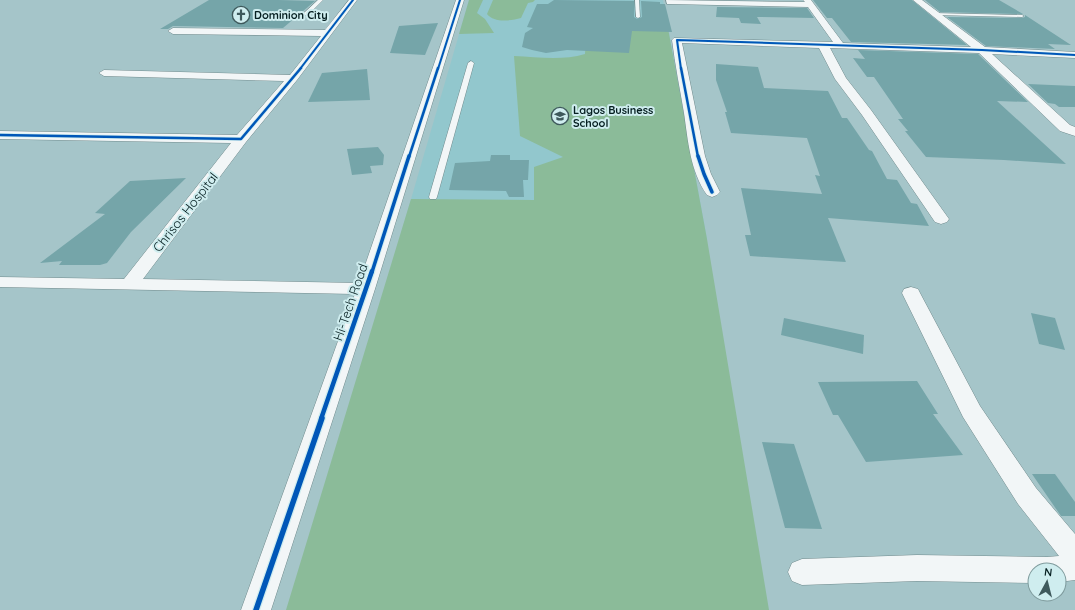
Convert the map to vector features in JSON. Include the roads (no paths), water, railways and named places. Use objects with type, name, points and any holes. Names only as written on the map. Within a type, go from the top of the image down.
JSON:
[{"type":"street","name":"Chrisos Hospital","points":[[128,285],[241,139],[293,78],[353,0]]},
{"type":"street","name":"Hi-Tech Road","points":[[256,610],[366,289],[460,0]]},
{"type":"street","points":[[670,0],[670,2],[809,2],[841,46]]},
{"type":"street","points":[[918,0],[982,50],[1065,128],[1075,132]]},
{"type":"street","points":[[173,31],[327,33]]},
{"type":"street","points":[[712,192],[701,171],[697,155],[681,72],[677,40],[982,50],[1075,55]]},
{"type":"street","points":[[823,45],[841,79],[867,113],[941,219]]},
{"type":"street","points":[[104,74],[293,78]]},
{"type":"street","points":[[0,135],[241,139]]},
{"type":"street","points":[[0,282],[366,289]]},
{"type":"street","points":[[911,293],[971,411],[1027,496],[1075,554]]},
{"type":"street","points":[[802,572],[917,568],[1048,570],[1075,567]]},
{"type":"lane","points":[[306,14],[321,0]]},
{"type":"lane","points":[[637,0],[638,17]]},
{"type":"lane","points":[[935,14],[1022,16]]},
{"type":"lane","points":[[433,197],[470,63]]},
{"type":"place","name":"Dominion City","points":[[241,15]]},
{"type":"place","name":"Lagos Business School","points":[[560,116]]}]
